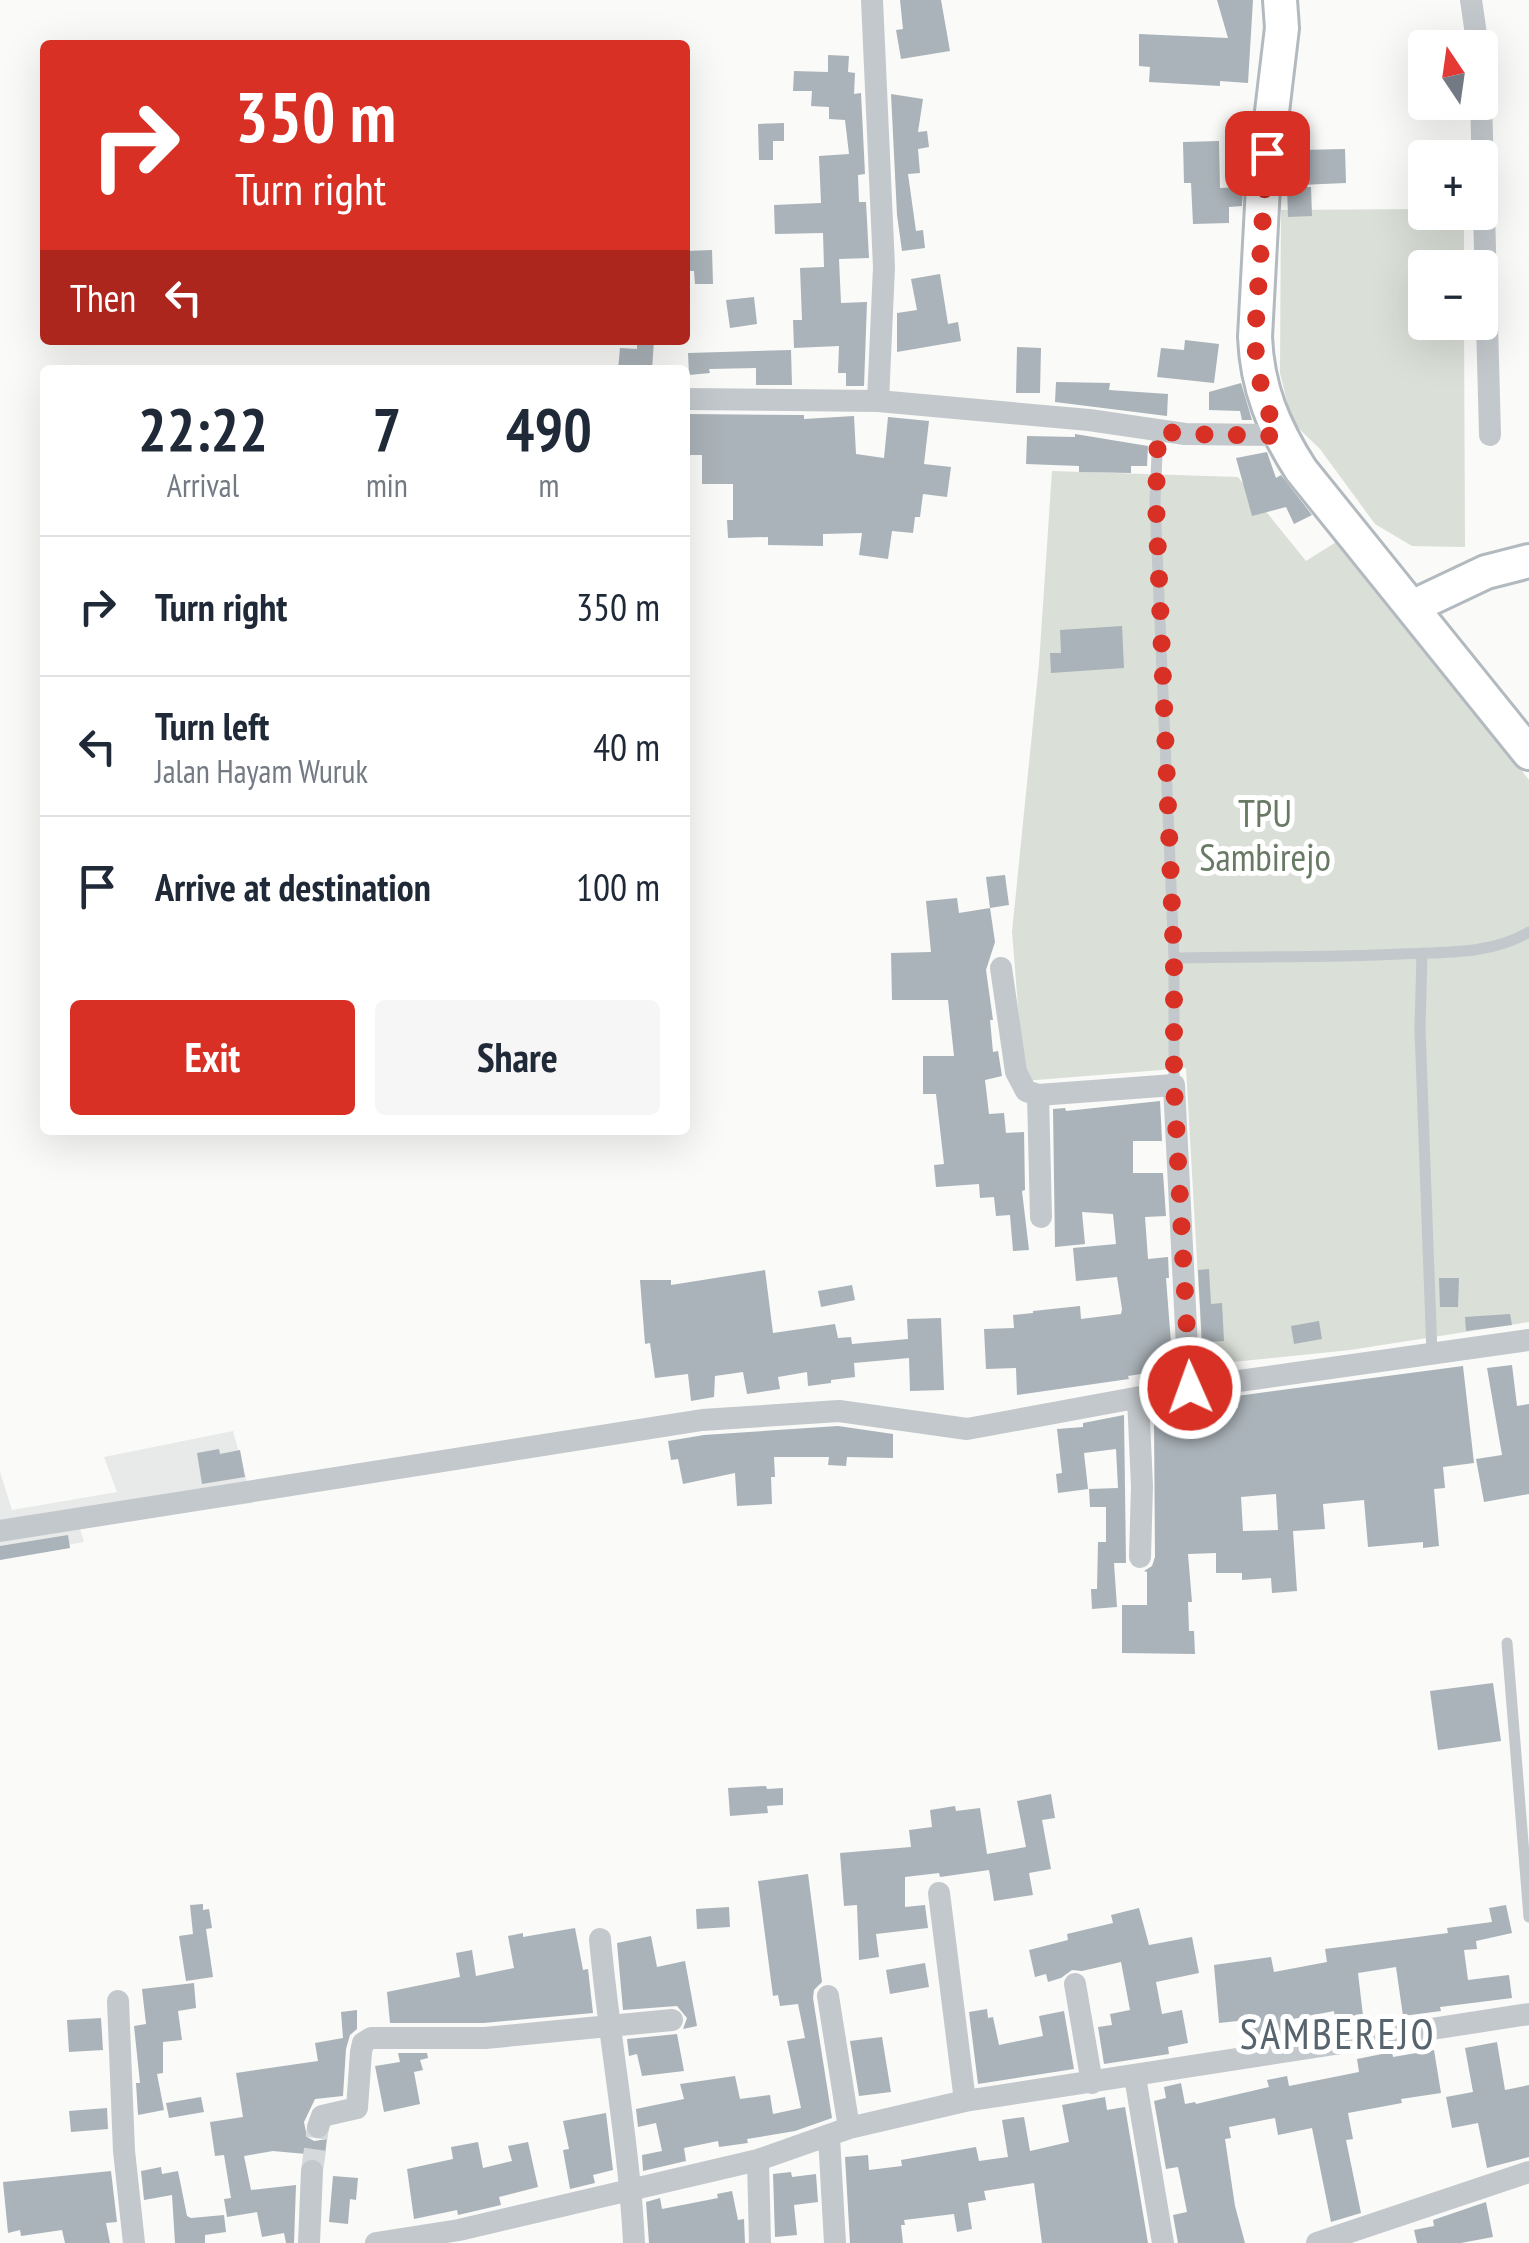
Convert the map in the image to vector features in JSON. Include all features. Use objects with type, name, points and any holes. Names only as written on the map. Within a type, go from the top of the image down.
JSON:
[{"type":"main road","points":[[1280,0],[1282,28],[1264,187],[1255,337],[1256,362],[1267,409],[1278,436],[1328,506],[1529,753]]},
{"type":"main road","points":[[1412,607],[1486,572],[1529,561]]},
{"type":"street","points":[[872,0],[884,268],[878,401]]},
{"type":"street","points":[[1471,0],[1475,30]]},
{"type":"street","points":[[1482,120],[1490,435]]},
{"type":"street","points":[[690,398],[878,401],[1089,420],[1185,434],[1278,436]]},
{"type":"street","points":[[1001,968],[1020,1084],[1038,1095],[1174,1085],[1190,1388]]},
{"type":"street","points":[[1038,1095],[1041,1217]]},
{"type":"street","points":[[0,1531],[702,1420],[839,1411],[967,1429],[1190,1388],[1529,1340]]},
{"type":"street","points":[[1138,1398],[1140,1557]]},
{"type":"street","points":[[939,1893],[964,2101]]},
{"type":"street","points":[[600,1940],[631,2189],[634,2243]]},
{"type":"street","points":[[1075,1984],[1092,2083]]},
{"type":"street","points":[[828,1996],[839,2133],[836,2243]]},
{"type":"street","points":[[118,2001],[124,2151],[134,2243]]},
{"type":"street","points":[[376,2243],[425,2239],[758,2160],[839,2133],[964,2101],[1529,2014]]},
{"type":"street","points":[[318,2127],[322,2116],[356,2108],[360,2052],[370,2038],[486,2038],[672,2020]]},
{"type":"street","points":[[1135,2077],[1163,2243]]},
{"type":"street","points":[[758,2160],[760,2243]]},
{"type":"street","points":[[309,2243],[312,2171]]},
{"type":"street","points":[[1318,2243],[1529,2172]]},
{"type":"lane","points":[[1158,431],[1156,521],[1174,958],[1174,1085]]},
{"type":"lane","points":[[1174,958],[1422,953],[1492,947],[1529,932]]},
{"type":"lane","points":[[1422,953],[1421,1087],[1432,1354]]},
{"type":"lane","points":[[1507,1643],[1529,1918]]},
{"type":"shaded area","points":[[233,1431],[253,1503],[79,1526],[84,1542],[0,1557],[0,1472],[12,1510],[117,1492],[104,1457]]},
{"type":"green space","points":[[1408,209],[1408,230],[1464,230],[1464,250],[1408,250],[1408,340],[1464,340],[1465,547],[1412,546],[1375,524],[1320,449],[1292,422],[1280,373],[1281,210]]},
{"type":"green space","name":"TPU Sambirejo","points":[[1052,471],[1238,477],[1306,561],[1341,539],[1529,780],[1529,1322],[1350,1350],[1203,1365],[1186,1068],[1024,1081],[1012,932],[1039,664]]},
{"type":"building","points":[[900,0],[941,0],[950,51],[901,59],[896,30],[903,29]]},
{"type":"building","points":[[1217,0],[1253,0],[1248,83],[1220,81],[1220,86],[1149,82],[1150,67],[1139,66],[1139,34],[1228,38]]},
{"type":"building","points":[[828,55],[849,56],[848,72],[855,73],[854,94],[861,93],[865,174],[858,175],[859,202],[866,202],[869,258],[839,259],[841,303],[867,302],[864,386],[846,386],[846,373],[838,373],[839,346],[794,348],[793,320],[802,320],[800,268],[824,267],[823,233],[775,234],[774,205],[821,203],[819,156],[849,154],[845,120],[829,119],[829,107],[811,106],[812,91],[793,91],[794,71],[828,72]]},
{"type":"building","points":[[891,94],[923,99],[918,132],[927,131],[929,147],[918,149],[920,173],[908,174],[916,231],[923,230],[925,248],[902,251]]},
{"type":"building","points":[[784,123],[784,141],[773,141],[773,160],[759,160],[758,124]]},
{"type":"building","points":[[1219,141],[1220,188],[1243,187],[1242,206],[1229,207],[1229,223],[1193,224],[1191,183],[1184,183],[1183,142]]},
{"type":"building","points":[[1345,149],[1346,183],[1300,185],[1300,150]]},
{"type":"building","points":[[1287,187],[1311,187],[1312,216],[1288,217]]},
{"type":"building","points":[[712,250],[713,284],[695,284],[694,271],[690,271],[690,251]]},
{"type":"building","points":[[940,274],[948,324],[958,322],[961,341],[897,352],[897,313],[917,310],[911,279]]},
{"type":"building","points":[[754,297],[757,324],[730,328],[726,300]]},
{"type":"building","points":[[1185,340],[1219,344],[1214,383],[1157,377],[1161,348],[1184,350]]},
{"type":"building","points":[[637,345],[654,345],[652,365],[618,365],[620,348],[637,349]]},
{"type":"building","points":[[1017,347],[1041,348],[1040,393],[1016,393]]},
{"type":"building","points":[[791,350],[792,385],[756,385],[756,368],[709,369],[710,373],[690,375],[688,353]]},
{"type":"building","points":[[1056,382],[1110,383],[1109,390],[1168,394],[1167,416],[1055,402]]},
{"type":"building","points":[[1241,383],[1252,420],[1242,420],[1240,411],[1209,410],[1209,392]]},
{"type":"building","points":[[690,414],[804,415],[804,419],[854,416],[856,454],[884,458],[888,417],[929,421],[924,464],[951,467],[947,497],[923,494],[913,533],[892,531],[888,559],[859,555],[862,533],[823,534],[823,546],[768,545],[768,537],[728,538],[727,520],[733,520],[733,484],[702,484],[702,455],[690,455]]},
{"type":"building","points":[[1075,434],[1148,446],[1147,466],[1131,466],[1131,473],[1079,472],[1079,466],[1026,464],[1027,436]]},
{"type":"building","points":[[1267,452],[1276,478],[1281,475],[1312,515],[1294,524],[1286,507],[1252,516],[1236,458]]},
{"type":"building","points":[[1122,626],[1124,668],[1051,673],[1050,653],[1061,653],[1060,630]]},
{"type":"building","points":[[1005,875],[1009,905],[990,908],[986,877]]},
{"type":"building","points":[[957,898],[959,913],[990,908],[995,942],[986,970],[993,1052],[998,1051],[1002,1076],[985,1080],[989,1114],[1004,1113],[1006,1133],[1024,1132],[1022,1191],[1029,1250],[1013,1251],[1010,1215],[996,1216],[994,1197],[980,1198],[979,1184],[936,1187],[934,1165],[944,1164],[936,1094],[923,1094],[923,1056],[954,1056],[948,1000],[892,1000],[891,953],[931,952],[926,901]]},
{"type":"building","points":[[1160,1101],[1162,1141],[1133,1141],[1133,1173],[1163,1173],[1166,1216],[1145,1217],[1148,1259],[1168,1257],[1173,1369],[1017,1395],[1016,1368],[986,1369],[984,1329],[1014,1328],[1013,1315],[1033,1311],[1080,1306],[1081,1319],[1121,1314],[1122,1309],[1117,1277],[1076,1281],[1073,1248],[1116,1244],[1113,1214],[1082,1212],[1085,1244],[1055,1247],[1053,1109]]},
{"type":"building","points":[[1209,1269],[1211,1304],[1222,1303],[1224,1341],[1205,1342],[1207,1361],[1203,1362],[1198,1270]]},
{"type":"building","points":[[765,1270],[773,1333],[835,1324],[838,1338],[851,1337],[852,1344],[908,1339],[907,1319],[941,1318],[944,1390],[910,1391],[909,1358],[854,1363],[855,1377],[831,1383],[808,1386],[807,1372],[778,1377],[780,1389],[747,1394],[743,1372],[715,1376],[714,1397],[691,1401],[688,1374],[655,1378],[650,1343],[645,1344],[640,1280],[671,1280],[671,1285]]},
{"type":"building","points":[[1439,1278],[1459,1278],[1458,1307],[1440,1307]]},
{"type":"building","points":[[852,1285],[855,1300],[821,1307],[818,1291]]},
{"type":"building","points":[[1510,1314],[1512,1325],[1466,1331],[1465,1317]]},
{"type":"building","points":[[1319,1321],[1322,1339],[1294,1344],[1291,1326]]},
{"type":"building","points":[[1512,1365],[1517,1406],[1529,1404],[1529,1494],[1484,1502],[1476,1459],[1502,1455],[1487,1368]]},
{"type":"building","points":[[1463,1366],[1474,1463],[1443,1467],[1445,1488],[1434,1489],[1439,1546],[1423,1548],[1423,1542],[1368,1547],[1364,1500],[1323,1504],[1325,1529],[1293,1531],[1297,1591],[1272,1593],[1271,1578],[1242,1580],[1242,1573],[1216,1573],[1216,1553],[1188,1554],[1192,1602],[1188,1602],[1189,1631],[1194,1631],[1195,1654],[1122,1653],[1122,1605],[1147,1605],[1144,1571],[1152,1566],[1155,1557],[1154,1423],[1185,1421],[1183,1404],[1200,1402],[1201,1411],[1238,1408],[1237,1396]],"holes":[[[1276,1494],[1278,1530],[1243,1531],[1241,1497]]]},
{"type":"building","points":[[1124,1415],[1126,1563],[1114,1563],[1117,1607],[1092,1609],[1091,1589],[1097,1589],[1098,1542],[1106,1542],[1106,1507],[1090,1507],[1089,1489],[1118,1488],[1116,1449],[1084,1453],[1088,1489],[1058,1493],[1056,1474],[1062,1473],[1057,1429],[1083,1427],[1083,1423]]},
{"type":"building","points":[[838,1426],[893,1434],[893,1458],[847,1457],[846,1466],[828,1465],[829,1457],[774,1457],[772,1504],[737,1506],[735,1473],[683,1484],[678,1459],[671,1460],[668,1441],[704,1435]]},
{"type":"building","points":[[219,1449],[220,1454],[240,1450],[245,1477],[202,1484],[197,1453]]},
{"type":"building","points":[[68,1535],[70,1548],[0,1560],[0,1546]]},
{"type":"building","points":[[1493,1683],[1501,1741],[1438,1750],[1430,1691]]},
{"type":"building","points":[[728,1788],[783,1788],[783,1805],[767,1806],[768,1813],[730,1816]]},
{"type":"building","points":[[1051,1794],[1055,1818],[1042,1820],[1051,1869],[1029,1873],[1033,1895],[994,1901],[989,1870],[905,1877],[905,1907],[925,1905],[928,1928],[876,1934],[879,1957],[859,1960],[857,1905],[844,1906],[840,1853],[911,1847],[909,1830],[932,1827],[930,1810],[955,1806],[956,1811],[980,1808],[987,1854],[1026,1847],[1017,1801]]},
{"type":"building","points":[[808,1874],[822,1982],[814,1990],[813,1998],[832,2118],[795,2131],[747,2139],[748,2143],[719,2147],[718,2141],[684,2148],[686,2161],[643,2171],[642,2155],[662,2151],[656,2123],[638,2127],[636,2109],[684,2099],[680,2084],[735,2076],[740,2099],[770,2095],[773,2114],[801,2108],[787,2041],[805,2038],[798,2004],[780,2006],[778,1995],[773,1996],[758,1881]]},
{"type":"building","points":[[203,1904],[203,1910],[209,1909],[212,1928],[206,1929],[213,1977],[186,1981],[179,1936],[193,1934],[190,1905]]},
{"type":"building","points":[[1506,1905],[1512,1933],[1476,1941],[1477,1949],[1464,1950],[1468,1980],[1509,1975],[1512,1998],[1403,2016],[1396,1967],[1358,1973],[1364,2024],[1336,2029],[1334,2011],[1283,2021],[1286,2036],[1251,2042],[1247,2020],[1219,2023],[1214,1965],[1271,1957],[1274,1972],[1327,1962],[1325,1949],[1448,1933],[1447,1928],[1492,1922],[1489,1908]]},
{"type":"building","points":[[729,1907],[730,1927],[697,1929],[696,1909]]},
{"type":"building","points":[[1139,1908],[1149,1945],[1192,1937],[1199,1973],[1156,1982],[1162,2014],[1182,2010],[1188,2043],[1168,2047],[1169,2054],[1104,2064],[1098,2027],[1112,2025],[1110,2014],[1130,2010],[1121,1962],[1072,1970],[1048,1982],[1046,1974],[1035,1977],[1029,1950],[1068,1940],[1067,1934],[1113,1923],[1111,1915]]},
{"type":"building","points":[[575,1928],[583,1970],[588,1969],[593,2013],[484,2023],[390,2023],[387,1992],[460,1977],[456,1953],[472,1950],[476,1976],[514,1968],[508,1936]]},
{"type":"building","points":[[651,1936],[657,1967],[685,1961],[697,2026],[683,2029],[687,2018],[677,2006],[623,2010],[617,1943]]},
{"type":"building","points":[[925,1963],[929,1987],[890,1994],[886,1970]]},
{"type":"building","points":[[194,1983],[196,2008],[178,2011],[182,2040],[163,2042],[163,2073],[157,2074],[164,2110],[138,2115],[136,2083],[140,2083],[134,2026],[146,2024],[142,1989]]},
{"type":"building","points":[[987,2009],[988,2018],[993,2017],[999,2045],[1043,2036],[1039,2016],[1064,2011],[1074,2069],[978,2084],[969,2012]]},
{"type":"building","points":[[357,2010],[357,2029],[350,2035],[346,2049],[343,2096],[315,2099],[304,2122],[307,2137],[314,2141],[327,2139],[324,2162],[314,2156],[305,2158],[306,2154],[273,2151],[244,2156],[251,2190],[296,2185],[294,2243],[286,2243],[284,2233],[262,2237],[257,2212],[227,2217],[224,2199],[231,2198],[224,2155],[215,2156],[210,2122],[243,2117],[236,2073],[318,2061],[315,2043],[343,2038],[341,2012]]},
{"type":"building","points":[[101,2018],[103,2050],[69,2052],[67,2020]]},
{"type":"building","points":[[677,2034],[684,2071],[642,2076],[637,2054],[629,2056],[627,2039]]},
{"type":"building","points":[[882,2037],[891,2092],[859,2096],[850,2041]]},
{"type":"building","points":[[1497,2042],[1505,2090],[1529,2085],[1529,2157],[1487,2168],[1478,2123],[1452,2128],[1446,2097],[1473,2092],[1465,2048]]},
{"type":"building","points":[[1434,2050],[1441,2093],[1348,2113],[1353,2139],[1346,2140],[1361,2213],[1331,2222],[1312,2128],[1278,2135],[1275,2118],[1229,2127],[1231,2138],[1225,2139],[1245,2243],[1178,2243],[1173,2215],[1187,2212],[1178,2167],[1166,2169],[1154,2101],[1166,2098],[1164,2087],[1181,2083],[1185,2104],[1196,2104],[1269,2087],[1267,2080],[1287,2076],[1289,2086],[1359,2072],[1357,2059]]},
{"type":"building","points":[[398,2053],[427,2053],[428,2058],[420,2060],[423,2070],[414,2072],[420,2104],[384,2112],[375,2066],[400,2062]]},
{"type":"building","points":[[201,2097],[204,2112],[169,2118],[166,2103]]},
{"type":"building","points":[[1105,2097],[1107,2110],[1125,2107],[1148,2243],[1042,2243],[1034,2183],[984,2191],[986,2200],[968,2203],[972,2229],[957,2232],[954,2214],[904,2220],[903,2243],[850,2243],[845,2157],[868,2155],[869,2170],[902,2166],[901,2160],[976,2147],[979,2161],[1008,2157],[1002,2120],[1024,2117],[1030,2151],[1069,2142],[1062,2105]]},
{"type":"building","points":[[107,2108],[108,2129],[71,2132],[69,2111]]},
{"type":"building","points":[[606,2113],[613,2170],[593,2175],[595,2183],[570,2189],[563,2150],[569,2149],[563,2121]]},
{"type":"building","points":[[478,2142],[483,2168],[512,2161],[508,2146],[528,2142],[538,2187],[499,2197],[501,2205],[458,2215],[457,2210],[414,2219],[407,2169],[453,2159],[451,2147]]},
{"type":"building","points":[[161,2167],[162,2174],[178,2171],[187,2216],[224,2215],[226,2232],[205,2235],[205,2243],[175,2243],[172,2195],[144,2200],[141,2171]]},
{"type":"building","points":[[111,2171],[117,2222],[106,2223],[110,2243],[65,2243],[62,2230],[21,2236],[20,2230],[8,2233],[3,2182]]},
{"type":"building","points":[[791,2172],[792,2177],[816,2174],[818,2202],[794,2205],[797,2235],[775,2237],[773,2174]]},
{"type":"building","points":[[333,2176],[358,2178],[356,2200],[350,2199],[348,2224],[329,2222]]},
{"type":"building","points":[[732,2191],[738,2220],[744,2219],[745,2243],[649,2243],[646,2202],[660,2198],[662,2209],[718,2198],[717,2194]]},
{"type":"building","points":[[1486,2202],[1493,2237],[1461,2243],[1417,2243],[1414,2230],[1434,2226],[1433,2220]]},
{"type":"tunnel","points":[[312,2171],[318,2127]]},
{"type":"district","name":"SAMBEREJO","points":[[1338,2034]]},
{"type":"route","points":[[1190,1388],[1174,1085],[1174,958],[1156,502],[1158,431],[1278,436],[1256,362],[1255,337],[1267,153]]}]
